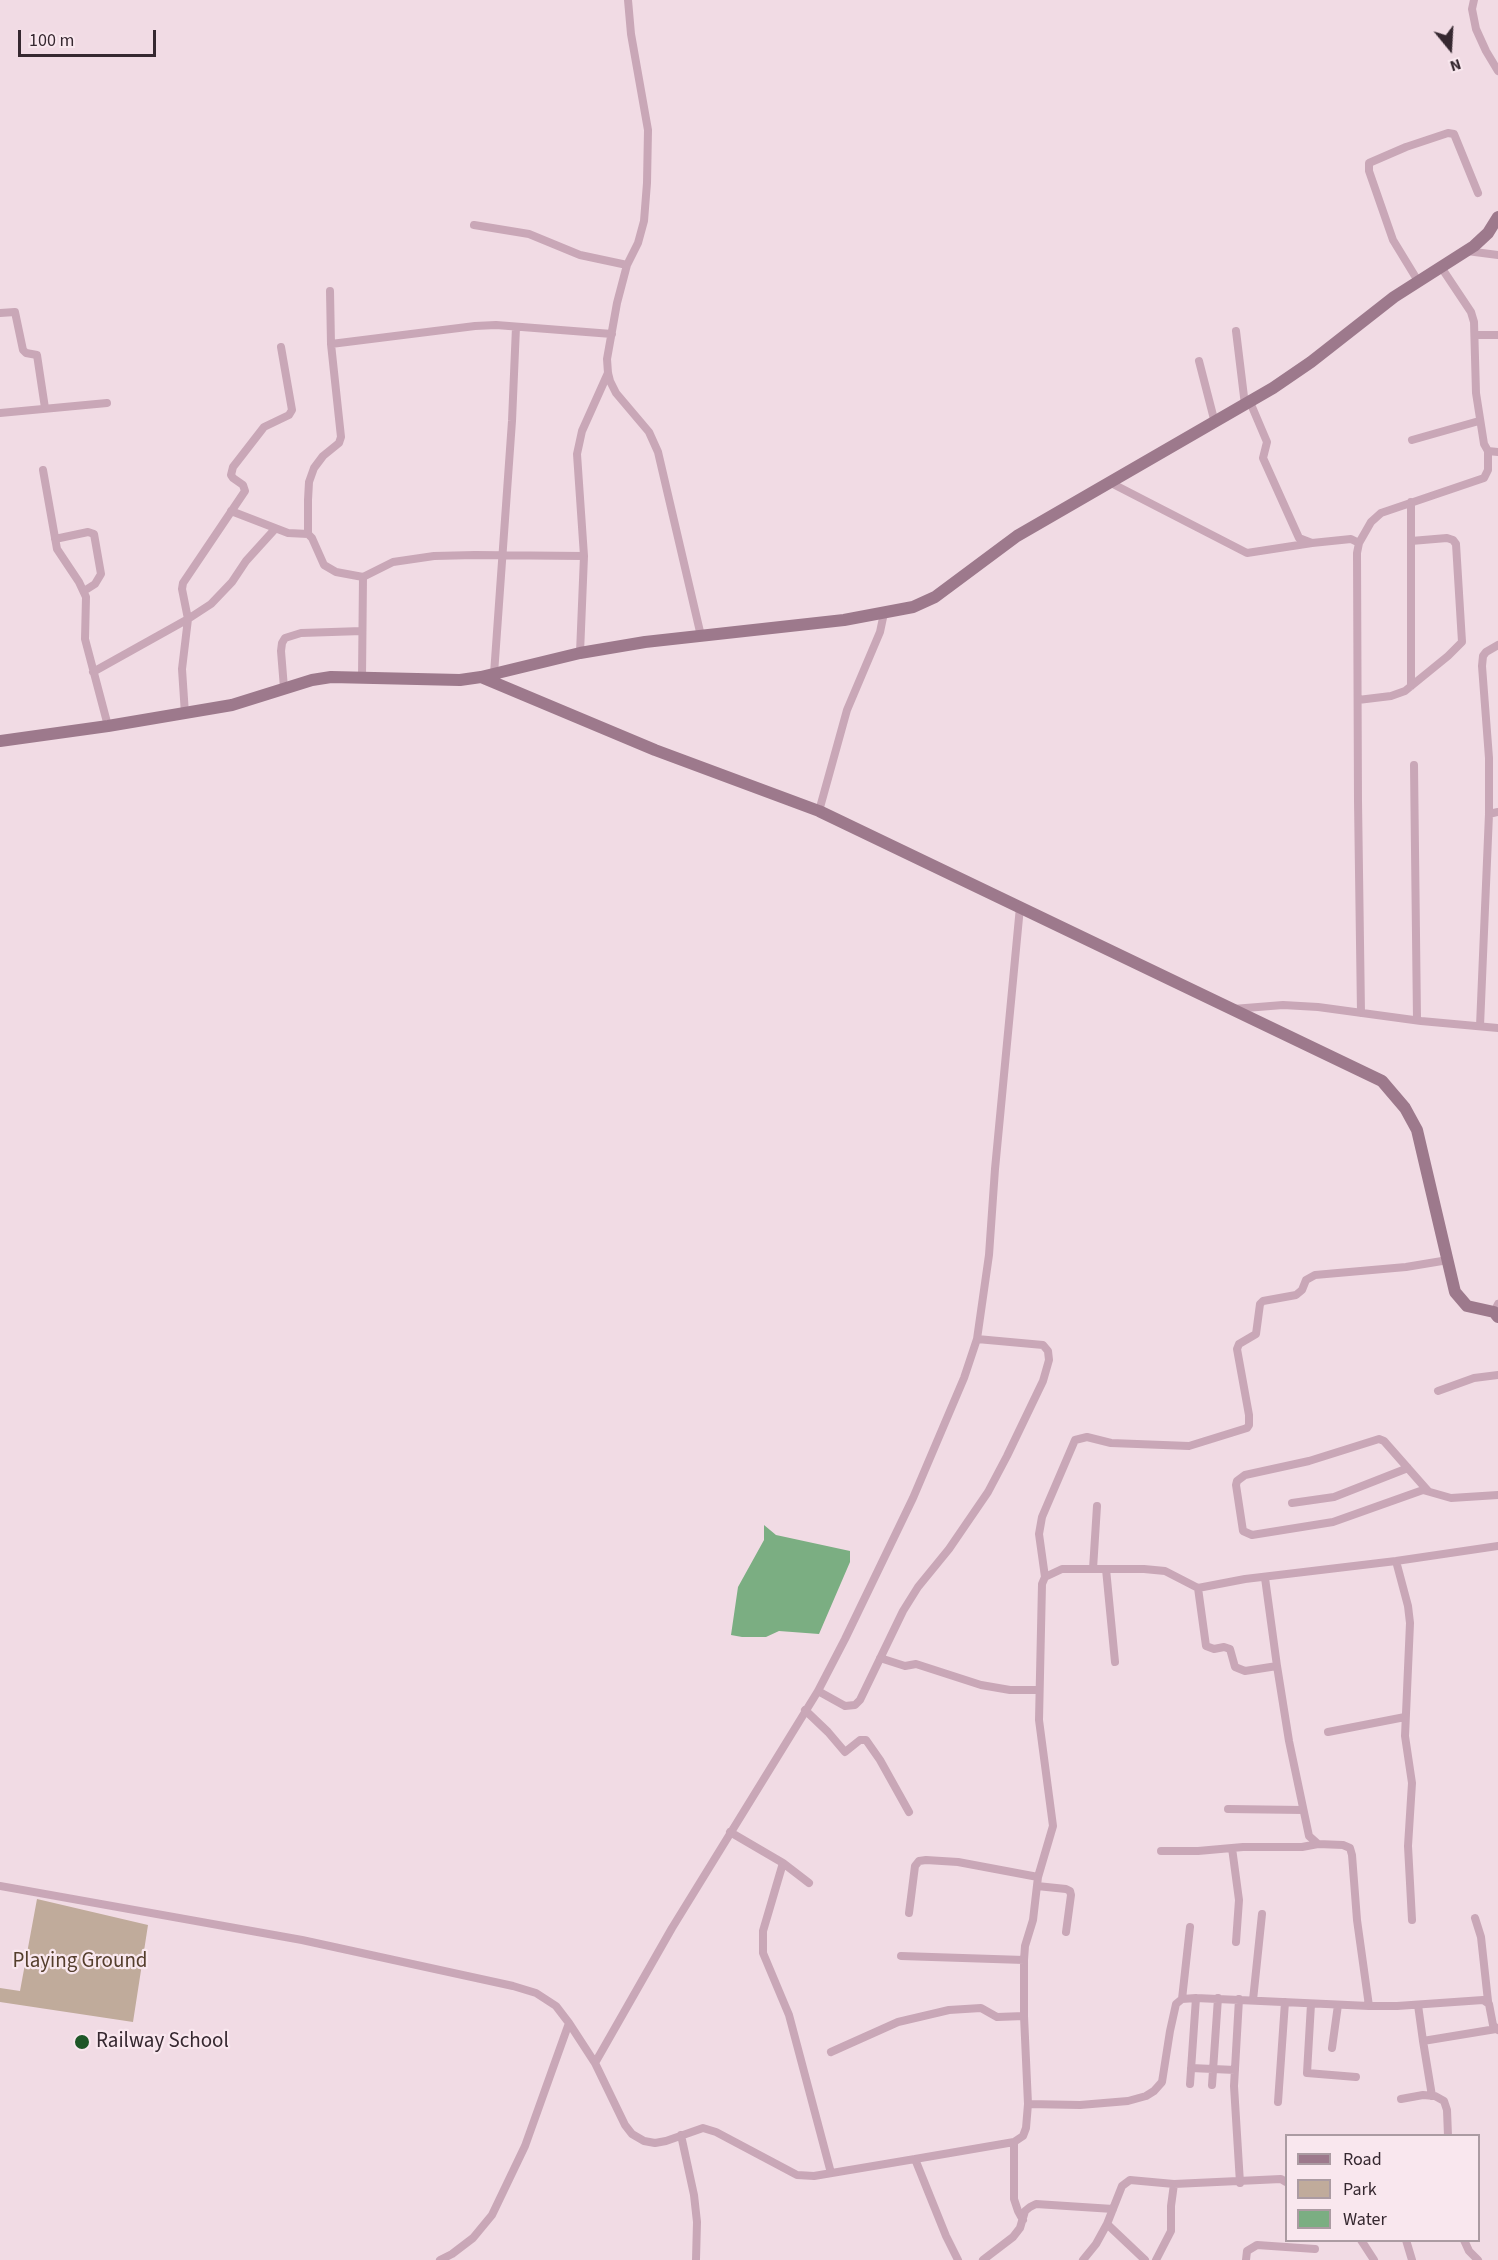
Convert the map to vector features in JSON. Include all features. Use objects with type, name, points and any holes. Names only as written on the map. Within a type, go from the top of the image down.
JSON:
[{"type":"street","points":[[628,0],[631,34],[648,130],[644,220],[638,243],[627,265],[617,303],[607,359],[608,373],[616,393],[649,432],[658,452],[701,636]]},
{"type":"street","points":[[1474,0],[1472,9],[1476,28],[1498,71]]},
{"type":"street","points":[[1419,281],[1393,240],[1369,171],[1369,163],[1406,147],[1448,133],[1454,134],[1478,193]]},
{"type":"street","points":[[0,741],[185,714],[237,704],[312,680],[362,677],[439,680],[481,677],[580,653],[645,642],[844,620],[913,608],[935,597],[1017,536],[1248,404],[1311,362],[1394,297],[1467,251],[1481,240],[1498,217]]},
{"type":"street","points":[[474,225],[529,234],[580,255],[627,265]]},
{"type":"street","points":[[1467,251],[1498,255]]},
{"type":"street","points":[[1361,1012],[1357,553],[1359,543],[1371,522],[1381,513],[1484,477],[1493,451],[1484,444],[1479,421],[1475,335],[1471,312],[1441,267]]},
{"type":"street","points":[[308,534],[309,482],[314,468],[323,456],[339,443],[341,437],[332,344],[330,291]]},
{"type":"street","points":[[0,313],[15,312],[23,350],[26,353],[37,355],[45,408]]},
{"type":"street","points":[[332,344],[475,326],[612,334]]},
{"type":"street","points":[[494,674],[516,327]]},
{"type":"street","points":[[1236,331],[1248,404],[1266,442],[1263,458],[1276,483],[1292,526],[1299,538],[1312,543]]},
{"type":"street","points":[[1475,335],[1498,335]]},
{"type":"street","points":[[185,714],[182,669],[188,619],[182,589],[183,583],[245,491],[243,485],[231,475],[233,467],[264,427],[289,415],[292,410],[280,347]]},
{"type":"street","points":[[1198,361],[1215,423]]},
{"type":"street","points":[[580,653],[584,556],[577,454],[582,430],[608,373]]},
{"type":"street","points":[[0,413],[107,403]]},
{"type":"street","points":[[1412,440],[1479,421]]},
{"type":"street","points":[[43,470],[57,549],[84,591],[85,639],[108,726]]},
{"type":"street","points":[[1111,483],[1246,553],[1351,539],[1359,543]]},
{"type":"street","points":[[1411,502],[1411,686]]},
{"type":"street","points":[[231,511],[288,533],[308,534],[312,538],[320,559],[329,570],[363,577],[393,562],[412,558],[501,555],[584,556]]},
{"type":"street","points":[[93,672],[188,619],[222,593],[246,561],[275,529]]},
{"type":"street","points":[[54,539],[88,532],[94,534],[101,574],[94,584],[84,591]]},
{"type":"street","points":[[1358,700],[1391,696],[1411,686],[1460,646],[1462,633],[1456,544],[1454,540],[1446,538],[1411,541]]},
{"type":"street","points":[[362,677],[363,577]]},
{"type":"street","points":[[819,811],[847,710],[876,642],[884,613]]},
{"type":"street","points":[[284,688],[281,651],[285,638],[301,633],[362,631]]},
{"type":"street","points":[[1479,1026],[1493,813],[1482,666],[1486,652],[1498,645]]},
{"type":"street","points":[[481,677],[655,750],[819,811],[1382,1081],[1405,1108],[1417,1130],[1455,1292],[1467,1306],[1497,1310]]},
{"type":"street","points":[[1414,765],[1417,1020]]},
{"type":"street","points":[[595,2063],[660,1948],[818,1691],[913,1498],[964,1378],[977,1339],[989,1255],[1020,908]]},
{"type":"street","points":[[1232,1009],[1283,1005],[1498,1028]]},
{"type":"street","points":[[0,1886],[302,1940],[536,1993],[556,2006],[569,2023],[595,2063],[632,2134],[644,2141],[654,2143],[666,2141],[703,2128],[716,2132],[797,2175],[814,2176],[1014,2142],[1023,2136],[1026,2128],[1028,2104],[1024,2016],[1025,1946],[1033,1920],[1037,1882],[1053,1826],[1039,1720],[1042,1584],[1045,1577],[1039,1534],[1042,1517],[1075,1440],[1087,1437],[1111,1443],[1189,1446],[1247,1428],[1249,1415],[1237,1349],[1239,1344],[1257,1334],[1260,1304],[1263,1301],[1296,1296],[1302,1290],[1306,1280],[1315,1275],[1394,1268],[1448,1260]]},
{"type":"street","points":[[818,1691],[845,1706],[855,1705],[860,1700],[918,1587],[949,1549],[988,1492],[1043,1381],[1049,1360],[1048,1352],[1043,1345],[977,1339]]},
{"type":"street","points":[[1438,1391],[1474,1378],[1498,1375]]},
{"type":"street","points":[[1428,1491],[1379,1438],[1309,1461],[1245,1475],[1237,1481],[1236,1485],[1244,1531],[1252,1535],[1324,1524],[1411,1494],[1428,1491],[1451,1498],[1498,1495]]},
{"type":"street","points":[[1292,1503],[1343,1494],[1408,1468]]},
{"type":"street","points":[[1093,1569],[1097,1506]]},
{"type":"street","points":[[1045,1577],[1062,1569],[1144,1569],[1165,1571],[1198,1588],[1245,1579],[1498,1546]]},
{"type":"street","points":[[1396,1561],[1410,1623],[1405,1736],[1412,1783],[1408,1846],[1412,1920]]},
{"type":"street","points":[[1106,1569],[1116,1662]]},
{"type":"street","points":[[1265,1578],[1288,1741],[1309,1836],[1318,1844]]},
{"type":"street","points":[[1198,1588],[1206,1646],[1214,1649],[1224,1647],[1230,1649],[1234,1667],[1240,1671],[1277,1666]]},
{"type":"street","points":[[880,1658],[905,1666],[916,1664],[981,1686],[1010,1690],[1038,1690]]},
{"type":"street","points":[[806,1710],[845,1752],[860,1740],[866,1740],[909,1812]]},
{"type":"street","points":[[1328,1732],[1405,1717]]},
{"type":"street","points":[[1228,1809],[1303,1810]]},
{"type":"street","points":[[730,1832],[783,1863],[809,1883]]},
{"type":"street","points":[[1161,1851],[1302,1847],[1318,1844],[1343,1845],[1350,1848],[1369,2006]]},
{"type":"street","points":[[1232,1848],[1239,1900],[1236,1942]]},
{"type":"street","points":[[909,1913],[915,1866],[919,1861],[958,1862],[1066,1888],[1071,1895],[1066,1932]]},
{"type":"street","points":[[783,1863],[763,1931],[763,1953],[789,2015],[831,2173]]},
{"type":"street","points":[[1253,2000],[1262,1914]]},
{"type":"street","points":[[1423,2041],[1497,2030],[1488,2001],[1481,1937],[1475,1918]]},
{"type":"street","points":[[1182,1999],[1190,1927]]},
{"type":"street","points":[[901,1956],[1024,1960]]},
{"type":"street","points":[[1190,2084],[1196,1998]]},
{"type":"street","points":[[1028,2104],[1080,2105],[1128,2102],[1155,2091],[1162,2082],[1176,2004],[1182,1999],[1218,1998],[1369,2006],[1488,2001]]},
{"type":"street","points":[[1212,2085],[1218,1998]]},
{"type":"street","points":[[1239,1999],[1235,2120],[1240,2182]]},
{"type":"street","points":[[1278,2102],[1285,2002]]},
{"type":"street","points":[[1311,2004],[1307,2073],[1356,2077]]},
{"type":"street","points":[[1332,2048],[1338,2005]]},
{"type":"street","points":[[1418,2005],[1432,2096]]},
{"type":"street","points":[[831,2052],[898,2022],[949,2010],[981,2008],[997,2017],[1024,2016]]},
{"type":"street","points":[[440,2260],[473,2238],[496,2206],[525,2146],[569,2023]]},
{"type":"street","points":[[1191,2068],[1235,2070]]},
{"type":"street","points":[[1401,2099],[1432,2096],[1444,2101],[1447,2110],[1448,2134]]},
{"type":"street","points":[[681,2135],[694,2195],[697,2222],[696,2260]]},
{"type":"street","points":[[1014,2142],[1014,2199],[1023,2220]]},
{"type":"street","points":[[915,2159],[958,2260]]},
{"type":"street","points":[[1083,2260],[1096,2244],[1107,2224],[1122,2186],[1130,2180],[1174,2184],[1285,2181]]},
{"type":"street","points":[[1156,2260],[1171,2231],[1174,2184]]},
{"type":"street","points":[[983,2260],[1013,2237],[1023,2220],[1025,2211],[1036,2204],[1113,2209]]},
{"type":"street","points":[[1107,2224],[1145,2260]]},
{"type":"street","points":[[1362,2242],[1374,2260]]},
{"type":"street","points":[[1406,2242],[1412,2260]]},
{"type":"street","points":[[1464,2242],[1469,2251],[1478,2260]]},
{"type":"street","points":[[1246,2260],[1247,2251],[1257,2246],[1292,2244],[1315,2249]]},
{"type":"green space","name":"Playing Ground","points":[[37,1899],[148,1925],[133,2022],[0,2002],[0,1988],[20,1991]]},
{"type":"water","points":[[764,1525],[776,1535],[850,1551],[850,1562],[819,1634],[779,1631],[766,1637],[731,1635],[738,1587],[764,1540]]},
{"type":"place","name":"Railway School","points":[[82,2042]]}]
